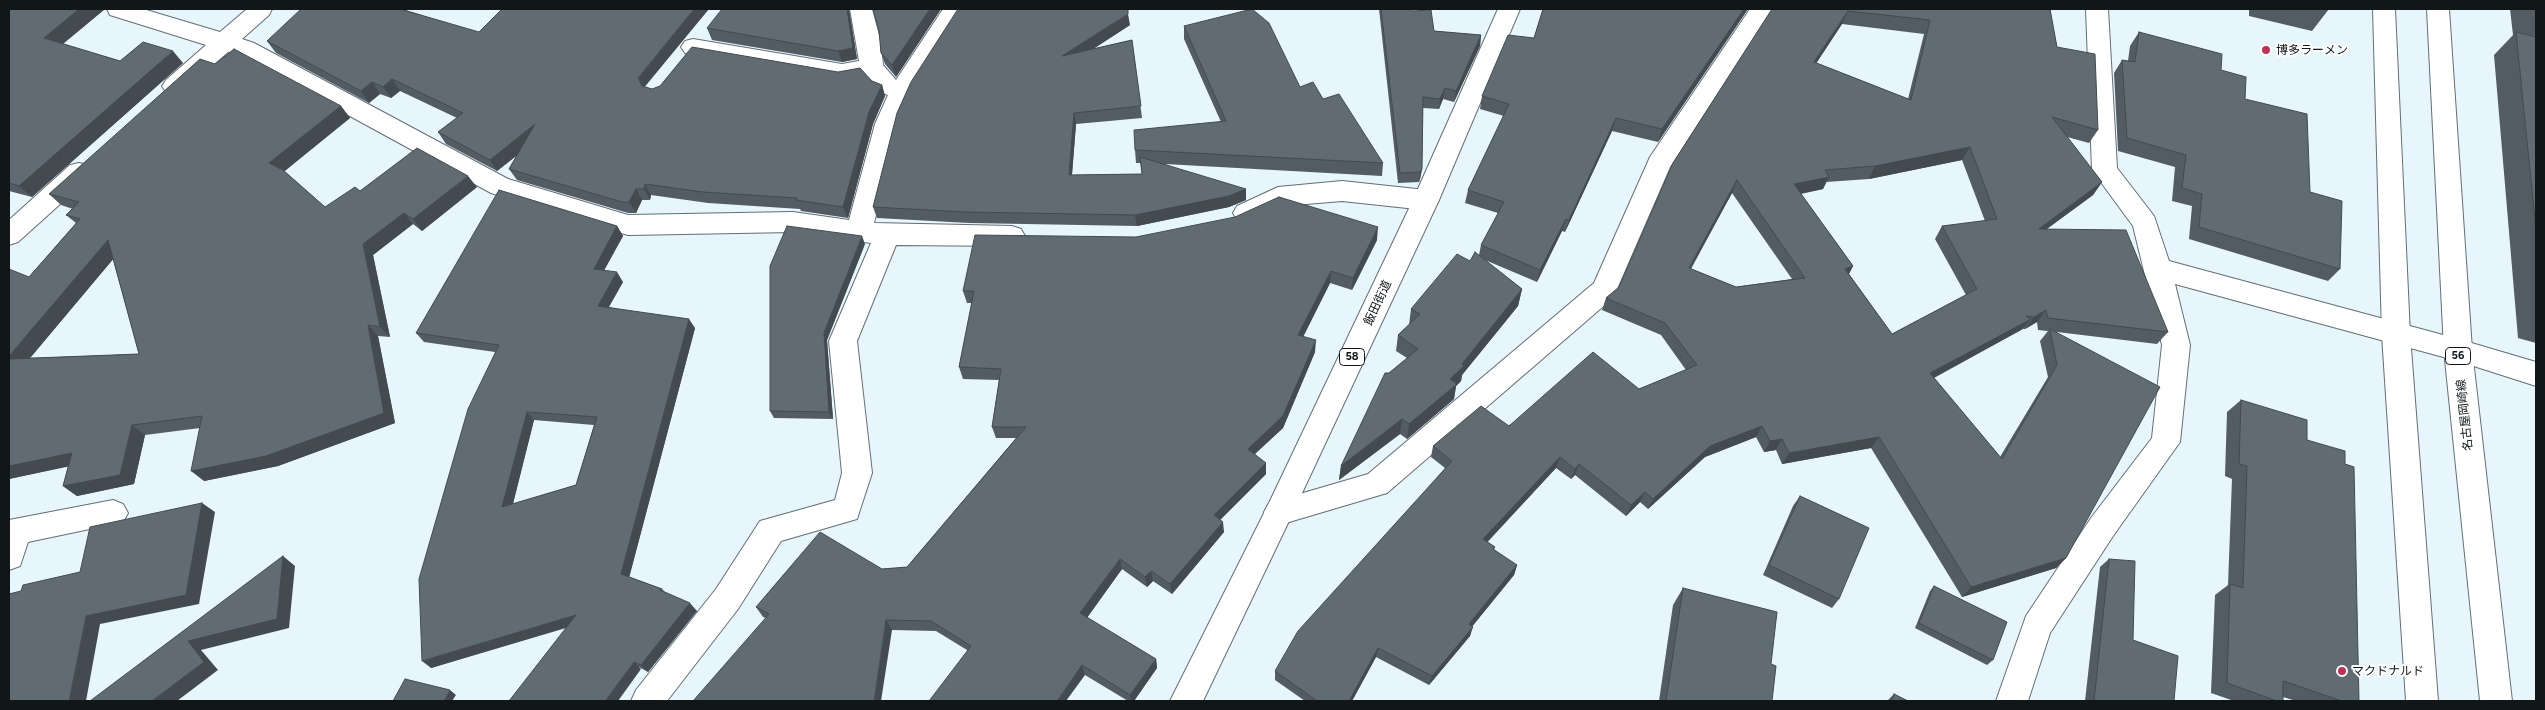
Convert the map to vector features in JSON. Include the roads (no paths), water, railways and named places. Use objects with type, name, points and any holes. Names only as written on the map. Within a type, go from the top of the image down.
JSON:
[{"type":"street","points":[[118,9],[246,49],[500,186],[628,225],[793,222],[887,235],[1031,237]]},
{"type":"street","points":[[159,100],[261,9]]},
{"type":"street","points":[[862,9],[869,43],[870,68],[885,85],[902,90]]},
{"type":"street","points":[[859,230],[887,124],[902,90],[955,9]]},
{"type":"street","name":"飯田街道","points":[[1186,701],[1279,512],[1426,200],[1509,9]]},
{"type":"street","points":[[1279,512],[1378,484],[1604,290],[1660,164],[1762,9]]},
{"type":"street","points":[[2012,701],[2037,626],[2102,527],[2166,442],[2176,345],[2145,222],[2105,170],[2097,9]]},
{"type":"street","points":[[2384,9],[2396,335],[2422,701]]},
{"type":"street","name":"名古屋岡崎線","points":[[2438,9],[2458,350],[2496,701]]},
{"type":"street","points":[[711,24],[687,54],[842,73],[870,68]]},
{"type":"street","points":[[13,227],[94,159]]},
{"type":"street","points":[[1225,220],[1235,218],[1278,197],[1342,191],[1426,200]]},
{"type":"street","points":[[647,701],[728,599],[771,530],[847,510],[856,473],[843,341],[887,235]]},
{"type":"street","points":[[2158,269],[2396,335],[2458,350],[2536,374]]},
{"type":"street","points":[[9,556],[16,531],[113,513]]},
{"type":"place","name":"博多ラーメン","points":[[2266,50]]},
{"type":"place","name":"マクドナルド","points":[[2342,671]]}]
